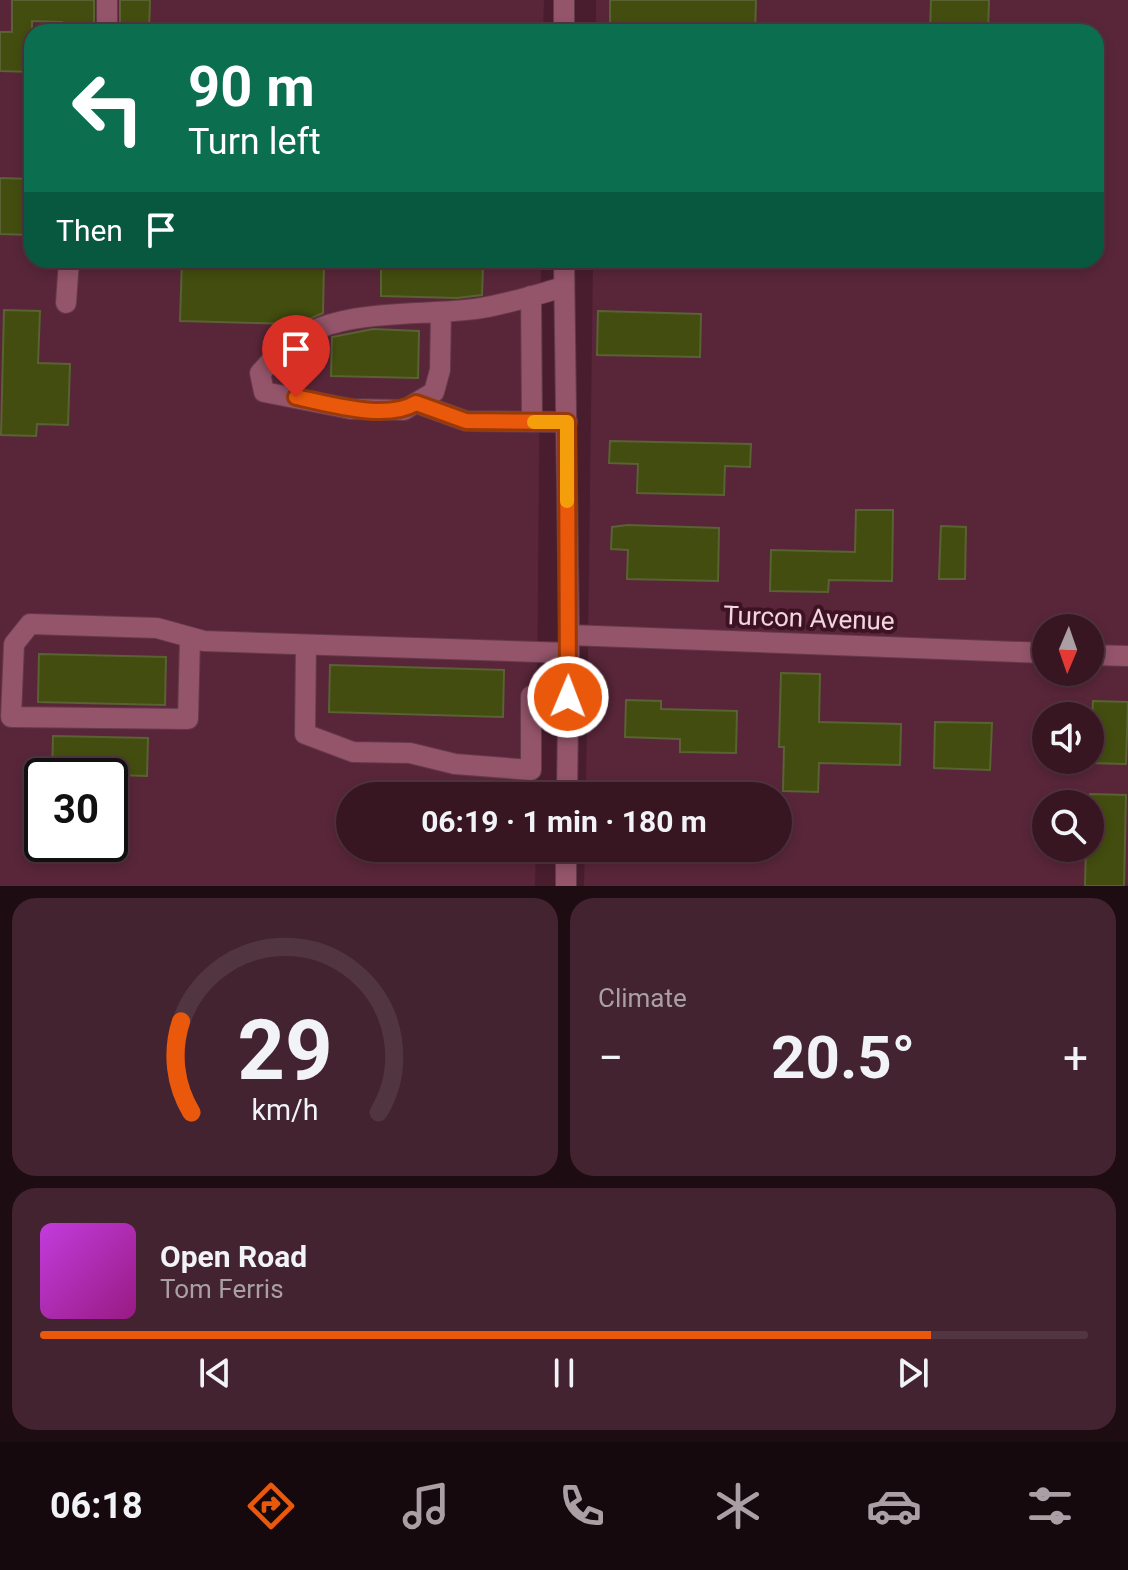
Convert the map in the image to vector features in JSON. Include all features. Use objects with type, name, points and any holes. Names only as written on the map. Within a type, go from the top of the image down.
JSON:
[{"type":"street","points":[[107,0],[107,24]]},
{"type":"street","points":[[564,0],[564,24]]},
{"type":"street","points":[[66,303],[68,268]]},
{"type":"street","points":[[564,268],[569,644],[567,782]]},
{"type":"street","points":[[441,312],[440,370],[434,392],[404,410],[351,409],[264,392],[260,373],[286,346],[327,325],[369,317],[485,307],[564,287]]},
{"type":"street","points":[[531,296],[532,422]]},
{"type":"street","points":[[532,391],[566,391]]},
{"type":"street","points":[[416,403],[466,421],[567,422]]},
{"type":"street","name":"Turcon Avenue","points":[[190,638],[188,719],[11,717],[14,644],[30,624],[157,628],[204,641],[306,645],[569,644],[1032,653]]},
{"type":"street","points":[[306,645],[305,734],[353,752],[410,753],[455,764],[567,770]]},
{"type":"street","points":[[1104,655],[1128,656]]},
{"type":"street","points":[[531,770],[531,696],[568,697]]},
{"type":"street","points":[[566,862],[566,886]]},
{"type":"shaded area","points":[[0,0],[544,0],[543,24],[24,24],[24,268],[541,268],[536,782],[336,782],[336,862],[536,862],[535,886],[0,886]]},
{"type":"shaded area","points":[[596,0],[1128,0],[1128,886],[584,886],[585,862],[792,862],[792,782],[586,782],[593,268],[1104,268],[1104,24],[596,24]]},
{"type":"building","points":[[12,0],[94,0],[94,24],[32,21],[32,24],[24,24],[24,72],[0,71],[0,32],[12,32]]},
{"type":"building","points":[[120,0],[150,0],[149,24],[120,24]]},
{"type":"building","points":[[610,0],[756,0],[755,24],[610,24]]},
{"type":"building","points":[[931,0],[989,0],[988,24],[930,24]]},
{"type":"building","points":[[0,178],[24,179],[24,235],[0,234]]},
{"type":"building","points":[[182,268],[324,268],[323,313],[298,324],[180,321]]},
{"type":"building","points":[[381,268],[483,268],[482,295],[457,298],[381,296]]},
{"type":"building","points":[[4,310],[40,311],[38,363],[70,364],[68,425],[37,424],[36,436],[1,435]]},
{"type":"building","points":[[598,311],[701,314],[700,357],[597,355]]},
{"type":"building","points":[[373,329],[419,331],[418,378],[331,376],[332,337]]},
{"type":"building","points":[[610,441],[751,444],[750,467],[725,466],[724,495],[637,493],[638,464],[609,463]]},
{"type":"building","points":[[856,510],[893,510],[892,581],[829,580],[828,592],[770,591],[771,550],[855,552]]},
{"type":"building","points":[[941,526],[966,527],[965,579],[939,579]]},
{"type":"building","points":[[612,527],[719,528],[718,581],[627,579],[628,550],[611,549]]},
{"type":"building","points":[[39,654],[166,657],[165,705],[38,702]]},
{"type":"building","points":[[330,665],[504,670],[503,717],[329,712]]},
{"type":"building","points":[[781,673],[820,674],[819,722],[901,724],[900,765],[819,763],[818,792],[792,791],[792,782],[783,782],[784,747],[779,747]]},
{"type":"building","points":[[626,700],[661,701],[661,709],[737,711],[736,753],[680,752],[680,739],[625,737]]},
{"type":"building","points":[[1093,701],[1128,702],[1126,764],[1104,763],[1104,702]]},
{"type":"building","points":[[935,722],[992,723],[990,770],[934,768]]},
{"type":"building","points":[[53,736],[148,738],[147,776],[128,775],[128,758],[52,758]]},
{"type":"building","points":[[1104,794],[1126,795],[1124,886],[1085,886],[1086,862],[1104,862]]},
{"type":"slow traffic","points":[[534,422],[567,422],[567,501]]},
{"type":"route","points":[[296,397],[351,409],[404,410],[416,403],[466,421],[567,422],[568,697]]}]
